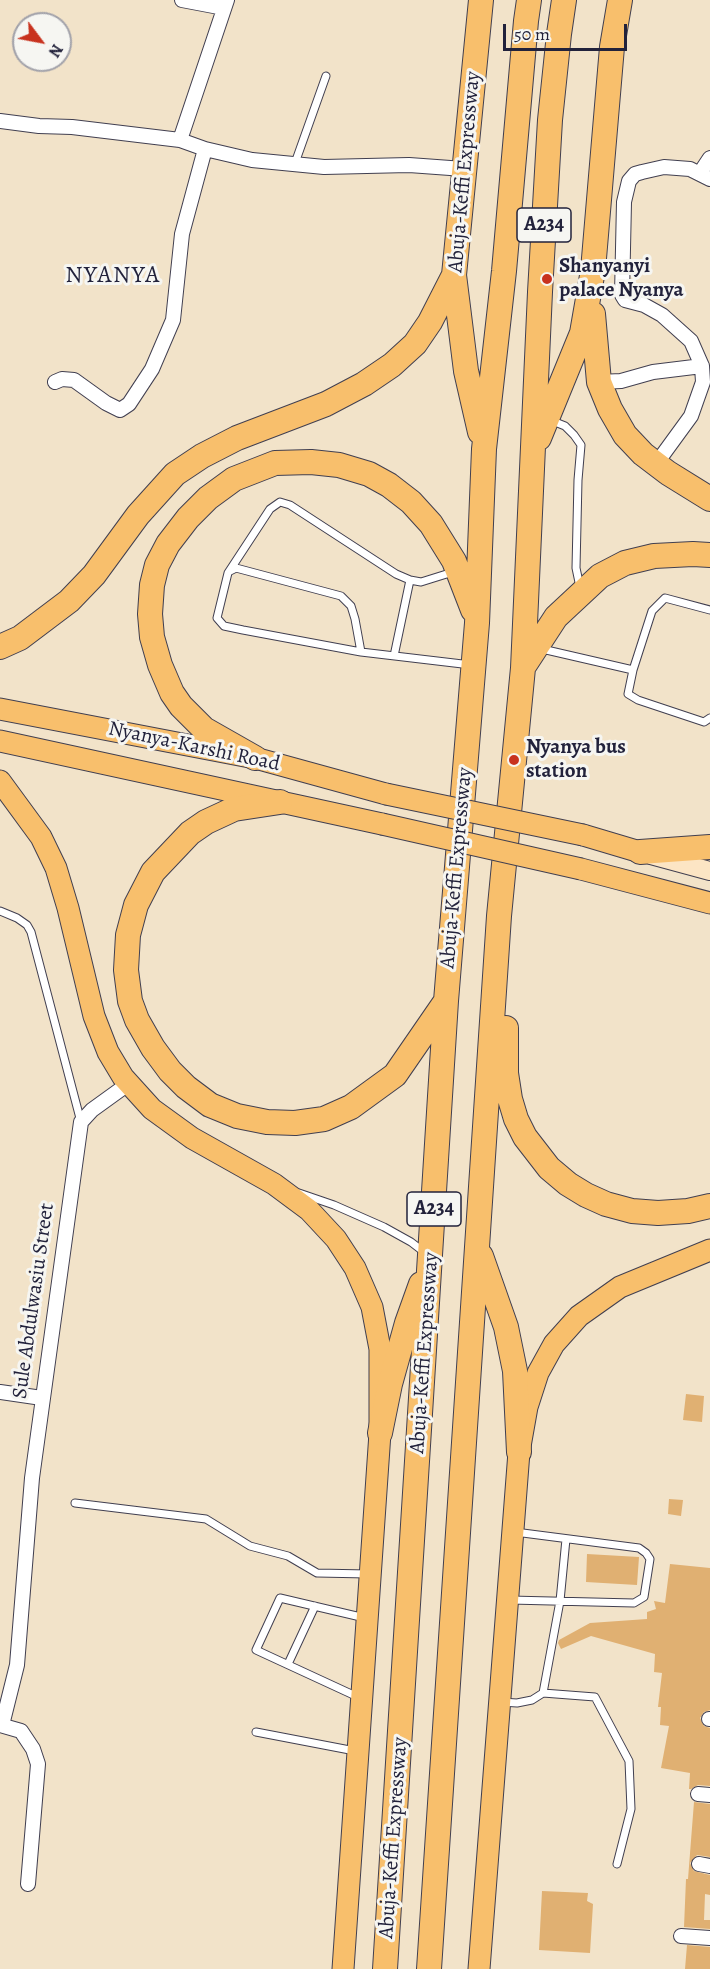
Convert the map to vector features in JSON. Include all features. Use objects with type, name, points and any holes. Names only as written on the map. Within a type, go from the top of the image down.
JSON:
[{"type":"highway","name":"Abuja-Keffi Expressway","points":[[481,0],[453,275],[466,371],[484,449]]},
{"type":"highway","name":"Abuja-Keffi Expressway","points":[[385,1969],[446,1001],[477,623],[484,449],[504,271],[529,0]]},
{"type":"highway","name":"Abuja-Keffi Expressway","points":[[429,1969],[499,916],[523,668],[550,120],[564,0]]},
{"type":"highway","name":"Abuja-Keffi Expressway","points":[[533,451],[582,333],[593,270],[612,47],[620,0]]},
{"type":"highway","points":[[593,270],[593,323],[598,382],[610,409],[625,435],[657,464],[710,499]]},
{"type":"highway","points":[[0,647],[20,638],[69,601],[94,575],[138,515],[175,474],[202,456],[237,438],[326,404],[364,384],[392,365],[415,344],[430,322],[453,275]]},
{"type":"highway","points":[[255,758],[204,729],[181,706],[165,680],[152,637],[150,614],[152,585],[157,565],[168,544],[188,518],[208,498],[234,479],[275,463],[311,462],[349,468],[369,474],[390,485],[411,502],[431,524],[446,547],[458,571],[477,623]]},
{"type":"highway","points":[[523,668],[556,617],[600,576],[625,563],[654,556],[710,555]]},
{"type":"highway","points":[[280,802],[234,809],[198,827],[173,849],[153,873],[136,905],[128,936],[126,970],[130,1001],[137,1020],[153,1048],[170,1071],[210,1105],[237,1116],[296,1123],[324,1119],[351,1107],[395,1075],[446,1001]]},
{"type":"highway","points":[[640,852],[710,847]]},
{"type":"highway","points":[[499,916],[506,978],[506,1072],[510,1099],[516,1119],[537,1154],[568,1184],[606,1204],[632,1211],[658,1213],[688,1211],[710,1206]]},
{"type":"highway","points":[[478,1246],[506,1327],[515,1371],[519,1452]]},
{"type":"highway","points":[[380,1433],[390,1384],[407,1323],[431,1257]]},
{"type":"main road","name":"Nyanya-Karshi Road","points":[[0,709],[255,758],[386,794],[583,835],[640,852]]},
{"type":"main road","name":"Nyanya-Karshi Road","points":[[0,741],[580,869],[710,903]]},
{"type":"main road","name":"Abuja-Keffi Expressway","points":[[0,781],[41,837],[56,868],[69,909],[94,1016],[108,1052],[128,1084],[152,1109],[192,1138],[274,1184],[309,1210],[336,1239],[355,1269],[372,1307],[380,1349],[380,1433],[343,1969]]},
{"type":"main road","points":[[479,1969],[506,1599],[519,1452],[527,1407],[538,1373],[554,1344],[579,1316],[620,1287],[710,1250]]},
{"type":"street","points":[[180,140],[225,4],[182,0]]},
{"type":"street","points":[[0,121],[180,140],[205,149],[252,160],[324,167],[409,165],[464,169]]},
{"type":"street","points":[[55,382],[62,379],[74,380],[120,410],[129,404],[152,369],[172,320],[182,234],[205,149]]},
{"type":"street","points":[[657,464],[691,416],[703,382],[702,366],[691,341],[662,315],[644,305],[626,300],[622,295],[624,202],[629,181],[635,174],[664,167],[690,169],[705,176],[710,158]]},
{"type":"street","points":[[598,382],[621,381],[653,372],[702,366]]},
{"type":"street","points":[[640,852],[710,872]]},
{"type":"street","points":[[81,1122],[92,1110],[128,1084]]},
{"type":"street","name":"Sule Abdulwasiu Street","points":[[1,1725],[17,1665],[32,1478],[81,1122]]},
{"type":"street","points":[[0,1392],[42,1398]]},
{"type":"street","points":[[1,1725],[21,1731],[33,1749],[38,1764],[28,1884]]},
{"type":"street","points":[[681,1936],[710,1938]]},
{"type":"lane","points":[[295,163],[326,76]]},
{"type":"lane","points":[[547,419],[565,426],[581,445],[576,568],[581,593]]},
{"type":"lane","points":[[458,571],[421,582],[410,580],[396,574],[290,505],[280,502],[270,509],[228,573],[217,618],[224,626],[361,652],[474,665]]},
{"type":"lane","points":[[228,573],[236,568],[341,596],[351,606],[356,619],[361,652]]},
{"type":"lane","points":[[394,656],[410,580]]},
{"type":"lane","points":[[710,610],[665,598],[651,611],[628,694],[638,700],[704,722],[710,718]]},
{"type":"lane","points":[[536,647],[633,670]]},
{"type":"lane","points":[[0,912],[17,918],[27,925],[31,932],[81,1122]]},
{"type":"lane","points":[[274,1184],[334,1205],[384,1227],[411,1242],[431,1257]]},
{"type":"lane","points":[[75,1503],[206,1519],[250,1546],[288,1556],[317,1573],[370,1574]]},
{"type":"lane","points":[[506,1599],[634,1603],[644,1597],[650,1559],[639,1548],[512,1532]]},
{"type":"lane","points":[[543,1693],[560,1601],[566,1539]]},
{"type":"lane","points":[[362,1699],[256,1650],[280,1598],[367,1618]]},
{"type":"lane","points":[[288,1664],[315,1606]]},
{"type":"lane","points":[[499,1702],[517,1703],[532,1700],[543,1693],[595,1697],[629,1761],[631,1809],[617,1864]]},
{"type":"lane","points":[[256,1732],[358,1752]]},
{"type":"building","points":[[686,1394],[704,1396],[702,1422],[683,1420]]},
{"type":"building","points":[[669,1499],[683,1500],[681,1516],[668,1514]]},
{"type":"building","points":[[587,1554],[639,1557],[637,1585],[586,1582]]},
{"type":"building","points":[[670,1564],[710,1568],[710,1710],[704,1712],[700,1718],[704,1726],[710,1728],[710,1786],[698,1785],[691,1789],[689,1789],[690,1773],[661,1768],[669,1726],[660,1725],[661,1707],[658,1707],[662,1673],[654,1672],[655,1654],[591,1636],[561,1649],[558,1643],[559,1640],[590,1623],[647,1619],[647,1612],[656,1609],[654,1601],[665,1603]]},
{"type":"building","points":[[694,1802],[710,1804],[710,1857],[697,1855],[690,1863],[694,1871],[710,1875],[710,1895],[705,1894],[704,1920],[710,1920],[710,1929],[684,1927],[686,1879],[688,1879]]},
{"type":"building","points":[[542,1891],[588,1893],[587,1901],[593,1904],[590,1953],[539,1950]]},
{"type":"building","points":[[687,1945],[710,1947],[710,1969],[685,1969]]},
{"type":"place","name":"Shanyanyi palace Nyanya","points":[[547,279]]},
{"type":"place","name":"Nyanya bus station","points":[[514,760]]},
{"type":"district","name":"NYANYA","points":[[113,276]]}]
